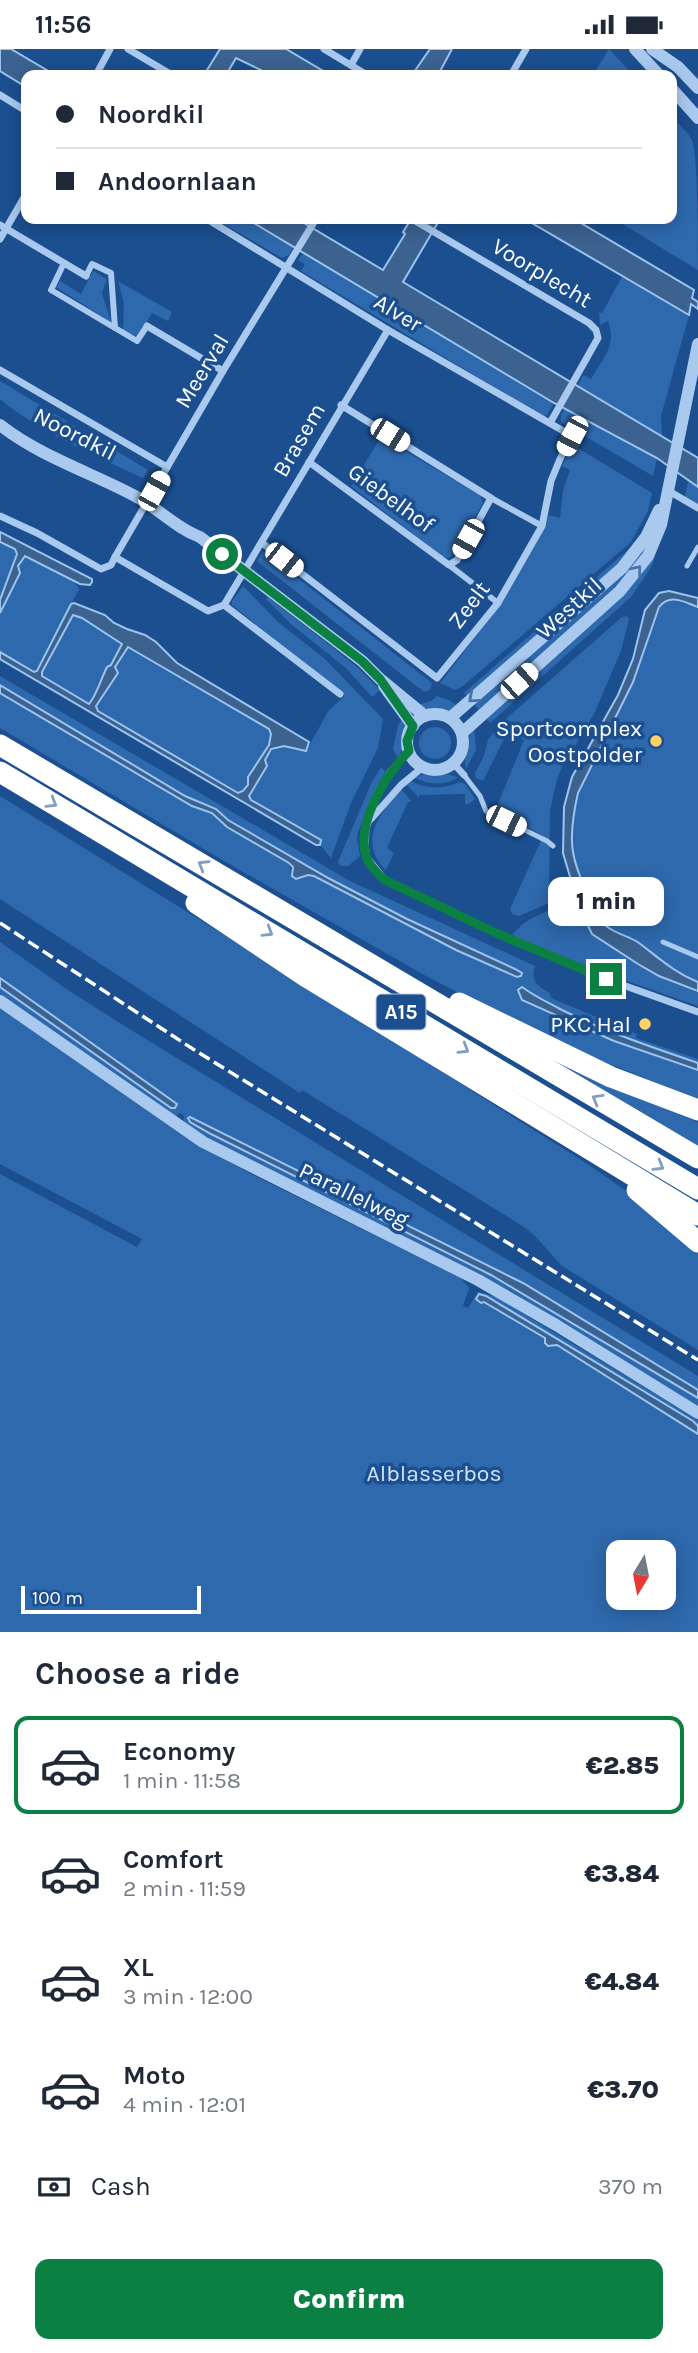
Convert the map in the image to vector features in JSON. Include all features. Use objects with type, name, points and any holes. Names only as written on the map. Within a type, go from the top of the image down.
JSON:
[{"type":"highway","name":"A15","points":[[0,745],[698,1158]]},
{"type":"highway","name":"A15","points":[[0,772],[698,1189]]},
{"type":"highway","name":"A15","points":[[105,834],[208,913],[313,981],[698,1215]]},
{"type":"highway","name":"A15","points":[[283,912],[320,926],[430,988],[611,1077],[698,1110]]},
{"type":"highway","name":"A15","points":[[585,1145],[698,1242]]},
{"type":"street","points":[[99,70],[111,49]]},
{"type":"street","points":[[128,49],[164,70]]},
{"type":"street","points":[[324,49],[360,70]]},
{"type":"street","points":[[351,65],[360,49]]},
{"type":"street","points":[[514,70],[526,49]]},
{"type":"street","points":[[635,49],[654,70]]},
{"type":"street","points":[[652,49],[678,67],[698,88],[683,101]]},
{"type":"street","points":[[677,94],[698,118]]},
{"type":"street","points":[[0,95],[21,108]]},
{"type":"street","points":[[0,239],[3,227],[21,201]]},
{"type":"street","name":"Alver","points":[[215,224],[388,330],[572,436]]},
{"type":"street","name":"Meerval","points":[[116,557],[313,224]]},
{"type":"street","name":"Voorplecht","points":[[420,224],[589,323],[596,330],[598,338],[550,423]]},
{"type":"street","points":[[3,227],[86,276],[92,264],[111,273],[115,328]]},
{"type":"street","points":[[64,263],[51,290],[137,341],[147,326],[223,372]]},
{"type":"street","name":"Brasem","points":[[224,605],[388,330]]},
{"type":"street","name":"Westkil","points":[[462,733],[621,591],[648,556],[662,525],[698,344]]},
{"type":"street","name":"Noordkil","points":[[0,370],[167,467]]},
{"type":"street","points":[[341,405],[491,498],[542,526]]},
{"type":"street","name":"Noordkil","points":[[0,415],[19,430],[148,499],[189,533],[200,537],[362,661],[425,716]]},
{"type":"street","name":"Noordkil","points":[[0,425],[19,439],[56,459],[148,499]]},
{"type":"street","name":"Zeelt","points":[[262,543],[437,678],[498,603],[542,526],[551,481],[572,436]]},
{"type":"street","name":"Giebelhof","points":[[309,462],[498,603]]},
{"type":"street","points":[[669,484],[698,508]]},
{"type":"street","name":"Westkil","points":[[450,719],[622,568],[646,537],[669,484]]},
{"type":"street","points":[[449,565],[457,560],[491,498]]},
{"type":"street","points":[[0,516],[37,533],[101,569],[111,565],[116,557],[208,611],[224,605],[340,694]]},
{"type":"street","name":"Noordkil","points":[[380,679],[413,726]]},
{"type":"street","points":[[438,714],[450,719],[462,733],[463,746],[453,763],[439,770],[423,767],[409,751],[407,741],[413,726],[425,716],[438,714]]},
{"type":"street","points":[[409,751],[390,772],[378,793],[368,823],[365,845],[367,859],[385,880],[496,933],[606,979],[698,1012]]},
{"type":"street","points":[[453,763],[464,775]]},
{"type":"street","points":[[368,823],[401,785],[423,767]]},
{"type":"street","name":"Parallelweg","points":[[0,1001],[123,1089],[204,1142],[487,1286],[698,1413]]},
{"type":"lane","points":[[687,566],[698,547]]},
{"type":"lane","points":[[464,775],[480,796],[486,811],[553,846]]},
{"type":"lane","points":[[663,941],[698,957]]},
{"type":"green space","points":[[609,49],[628,70],[596,70]]},
{"type":"green space","points":[[677,123],[692,139],[695,154],[698,270],[622,224],[677,224]]},
{"type":"green space","points":[[224,224],[254,224],[293,247],[289,255],[282,258]]},
{"type":"green space","points":[[304,252],[554,403],[547,415],[542,416],[301,271],[305,264],[298,260]]},
{"type":"green space","points":[[93,271],[107,279],[102,293],[111,322],[56,287],[60,281],[81,294]]},
{"type":"green space","points":[[622,277],[689,315],[661,416],[662,436],[577,387],[583,375],[591,379],[610,345],[608,321],[600,325],[599,312],[602,313]]},
{"type":"green space","points":[[118,281],[172,312],[168,321],[152,313],[138,337],[123,330],[124,303]]},
{"type":"green space","points":[[0,381],[148,470],[143,478],[69,443],[16,411],[0,399]]},
{"type":"green space","points":[[565,408],[657,458],[653,476],[561,422]]},
{"type":"green space","points":[[381,437],[480,495],[483,503],[453,555],[448,558],[443,557],[351,486]]},
{"type":"green space","points":[[573,445],[652,493],[648,511],[631,542],[463,686],[455,690],[440,683],[504,600],[549,515],[560,518],[563,490],[570,470],[562,466]]},
{"type":"green space","points":[[688,481],[698,487],[698,504],[685,497]]},
{"type":"green space","points":[[651,536],[637,567],[480,712],[473,703]]},
{"type":"green space","points":[[662,536],[652,566],[631,597],[490,723],[485,717],[626,592],[644,570]]},
{"type":"green space","points":[[0,541],[73,580],[79,589],[36,673],[0,654]]},
{"type":"green space","points":[[629,549],[628,557],[468,698],[464,693]]},
{"type":"green space","points":[[263,551],[432,683],[430,690],[424,692],[257,561]]},
{"type":"green space","points":[[243,586],[278,622],[325,659],[383,719],[378,748],[351,803],[331,858],[317,841],[251,800],[249,795],[267,766],[265,760],[271,749],[284,746],[306,751],[329,710],[345,696],[232,605]]},
{"type":"green space","points":[[268,597],[356,666],[380,690],[372,697],[346,668],[292,625],[266,599]]},
{"type":"green space","name":"Sportcomplex Oostpolder","points":[[667,599],[688,604],[698,602],[698,987],[659,976],[698,991],[698,1006],[565,959],[512,935],[534,917],[577,900],[590,931],[584,889],[571,843],[576,807],[591,766],[631,687],[652,619]]},
{"type":"green space","points":[[76,615],[269,729],[266,752],[243,792],[239,794],[39,675],[71,617]]},
{"type":"green space","points":[[627,616],[629,619],[621,651],[594,714],[557,779],[550,811],[549,903],[519,916],[512,914],[510,909],[543,836],[496,809],[524,740],[507,733],[483,781],[476,778],[475,773],[484,756],[488,740],[499,725],[622,617]]},
{"type":"green space","points":[[0,676],[350,881],[535,966],[534,980],[550,993],[551,998],[637,1034],[636,1038],[698,1059],[698,1063],[611,1032],[560,1009],[523,987],[522,1000],[614,1041],[698,1070],[698,1100],[549,1039],[426,976],[224,861],[0,728],[0,693],[192,806],[212,813],[227,827],[289,863],[292,876],[296,879],[314,876],[456,950],[517,977],[521,976],[521,973],[330,879],[228,820],[216,809],[185,796],[0,685]]},
{"type":"green space","points":[[437,696],[459,707],[438,711],[418,705]]},
{"type":"green space","points":[[403,718],[405,738],[398,758],[393,749],[398,725]]},
{"type":"green space","points":[[435,727],[446,732],[451,743],[446,754],[435,759],[424,754],[419,743],[424,732]]},
{"type":"green space","points":[[474,727],[476,750],[466,769],[466,748]]},
{"type":"green space","points":[[381,767],[385,771],[358,832],[360,856],[348,866],[340,866],[338,862],[371,784]]},
{"type":"green space","points":[[424,774],[458,777],[437,783],[415,778]]},
{"type":"green space","points":[[411,781],[436,787],[460,782],[465,784],[475,799],[465,804],[465,794],[419,795],[419,798],[407,785]]},
{"type":"green space","points":[[401,789],[412,802],[408,802],[387,848],[394,853],[386,870],[377,859],[372,838],[379,818]]},
{"type":"green space","points":[[0,796],[252,952],[629,1193],[698,1252],[698,1350],[562,1266],[534,1235],[521,1225],[302,1090],[300,1093],[0,899]]},
{"type":"green space","points":[[0,942],[131,1030],[698,1376],[698,1390],[523,1283],[193,1117],[190,1122],[515,1288],[698,1398],[698,1406],[208,1139],[184,1122],[184,1116],[180,1113],[176,1116],[118,1078],[0,994],[0,987],[171,1108],[176,1104],[0,978]]},
{"type":"green space","name":"Alblasserbos","points":[[0,1008],[189,1140],[253,1175],[461,1278],[469,1288],[463,1306],[468,1308],[478,1292],[496,1297],[698,1420],[698,1426],[479,1294],[484,1302],[546,1338],[552,1346],[557,1345],[698,1434],[698,1632],[0,1632],[0,1174],[137,1247],[142,1239],[0,1164]]},
{"type":"green space","points":[[500,1030],[629,1094],[698,1122],[698,1146]]},
{"type":"shaded area","points":[[0,49],[11,49],[47,70],[21,70],[21,84],[0,71]]},
{"type":"shaded area","points":[[220,49],[286,49],[322,70],[261,70],[236,58],[229,70],[207,70]]},
{"type":"shaded area","points":[[430,49],[452,49],[441,70],[415,70]]},
{"type":"shaded area","points":[[255,224],[305,224],[383,270],[405,234],[403,232],[408,224],[437,224],[403,282],[698,458],[698,487],[657,458],[554,403]]},
{"type":"shaded area","points":[[534,224],[582,224],[694,290],[692,298],[698,302],[698,309],[691,304],[689,315]]},
{"type":"shaded area","points":[[0,532],[92,579],[92,582],[90,585],[80,584],[25,556],[18,566],[20,573],[0,613],[0,600],[17,554],[15,549],[0,542]]},
{"type":"shaded area","points":[[669,591],[698,598],[698,607],[682,601],[668,600],[659,607],[633,682],[578,793],[572,837],[579,874],[603,924],[635,941],[674,970],[698,982],[698,991],[659,976],[592,934],[579,907],[563,853],[564,807],[572,777],[618,695],[633,659],[645,610],[659,593]]},
{"type":"shaded area","points":[[71,604],[105,615],[114,623],[145,635],[177,663],[309,742],[306,751],[284,746],[271,749],[265,760],[267,766],[249,796],[251,800],[321,840],[320,845],[0,659],[0,652],[34,672],[37,671]],"holes":[[[73,615],[122,644],[89,704],[42,676]],[[128,647],[269,729],[269,745],[248,777],[248,785],[243,791],[238,793],[98,711],[96,706],[118,673],[115,667]]]},
{"type":"shaded area","points":[[0,685],[185,796],[216,809],[228,820],[330,879],[407,919],[515,969],[522,973],[521,976],[517,977],[456,950],[314,876],[296,879],[292,876],[293,867],[289,863],[227,827],[212,813],[192,806],[0,693]]},
{"type":"shaded area","points":[[0,978],[177,1104],[175,1108],[171,1108],[0,987]]},
{"type":"shaded area","points":[[522,987],[560,1009],[594,1024],[698,1063],[698,1070],[614,1041],[522,1000],[518,990]]},
{"type":"shaded area","points":[[190,1117],[523,1283],[698,1390],[698,1398],[491,1275],[211,1134],[190,1122]]},
{"type":"shaded area","points":[[479,1294],[693,1421],[698,1426],[698,1434],[557,1345],[548,1346],[545,1338],[484,1302],[481,1303],[476,1299]]},
{"type":"railway","points":[[0,923],[196,1051],[698,1360]]},
{"type":"place","name":"Sportcomplex Oostpolder","points":[[656,741]]},
{"type":"place","name":"PKC Hal","points":[[645,1024]]},
{"type":"route","points":[[222,554],[362,661],[380,679],[413,726],[407,741],[409,751],[390,772],[378,793],[366,829],[367,859],[376,872],[385,880],[496,933],[606,979]]}]
